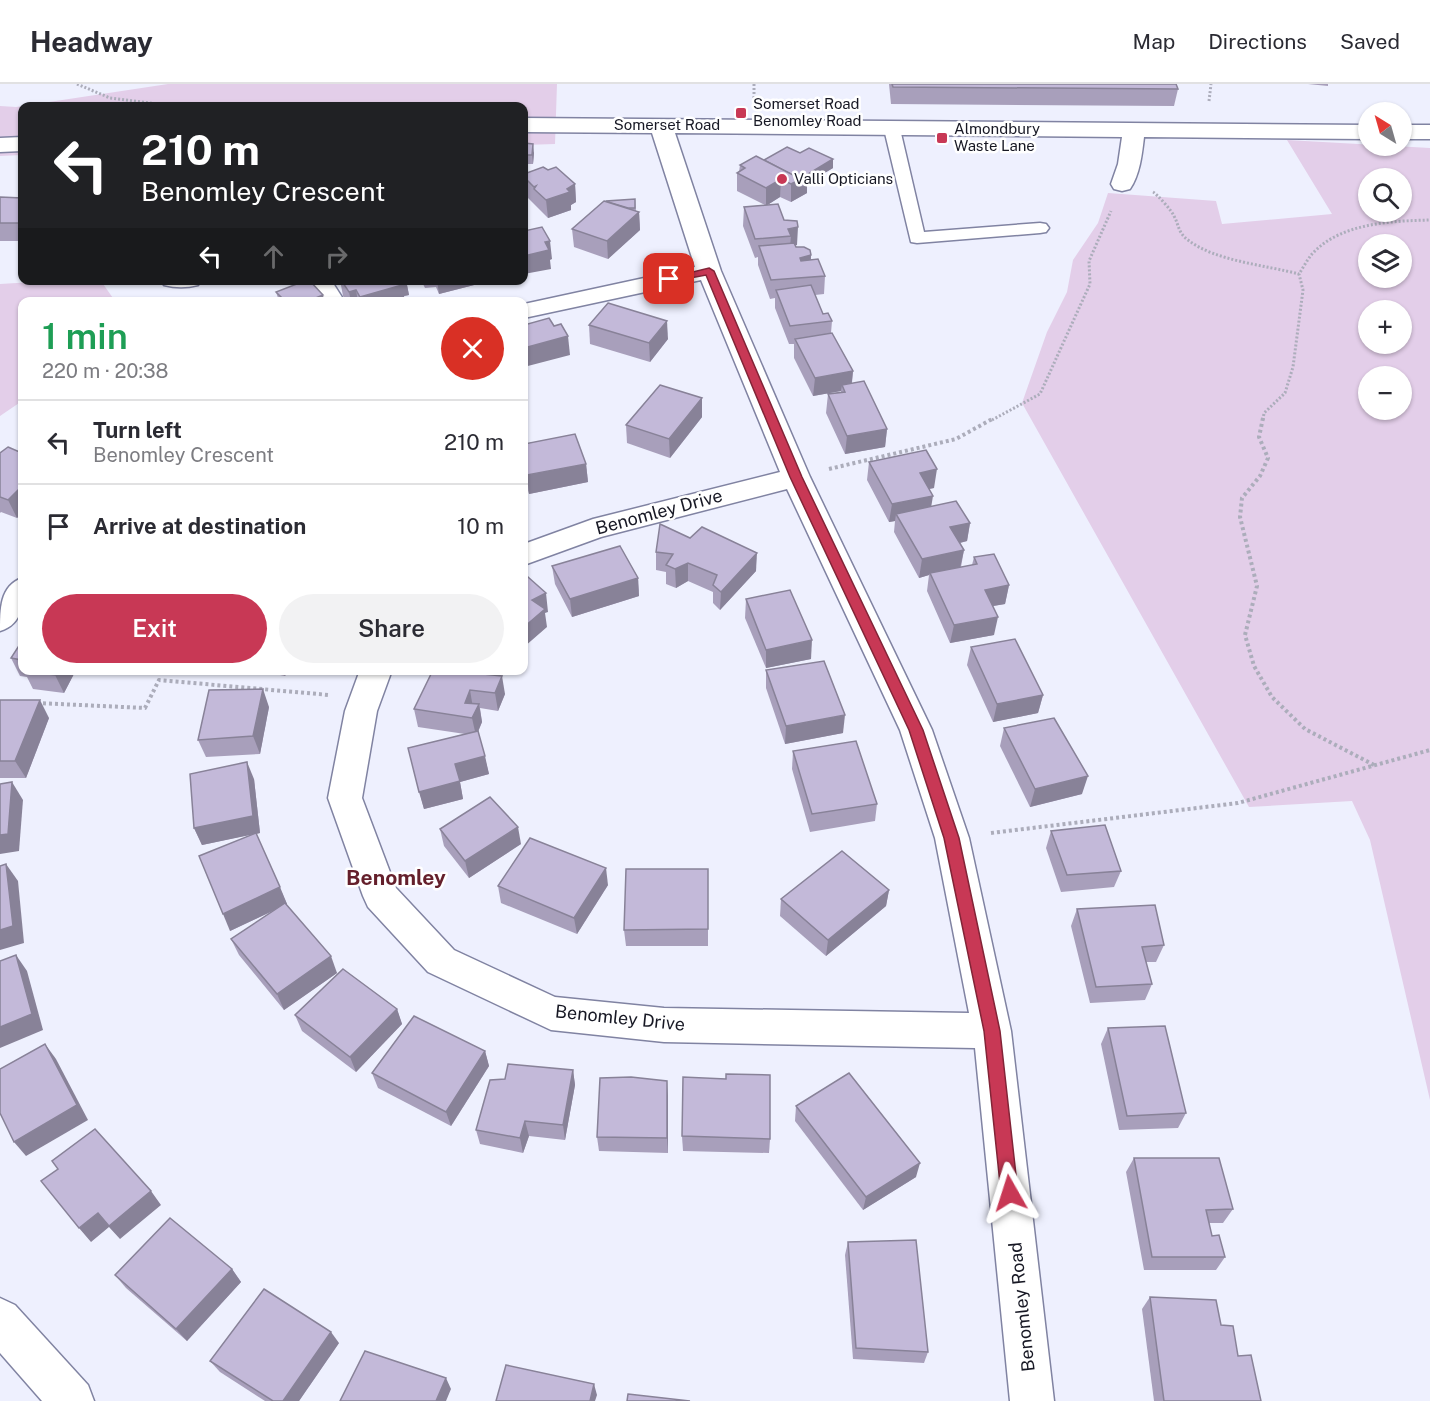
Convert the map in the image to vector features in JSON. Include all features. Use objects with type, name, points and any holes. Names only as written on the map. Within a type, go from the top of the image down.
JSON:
[{"type":"street","name":"Somerset Road","points":[[528,125],[1358,132]]},
{"type":"street","name":"Benomley Road","points":[[661,125],[709,271],[796,477],[916,730],[952,838],[992,1031],[1032,1401]]},
{"type":"street","points":[[1122,184],[1134,131]]},
{"type":"street","points":[[1412,132],[1430,132]]},
{"type":"street","points":[[0,145],[18,144]]},
{"type":"street","points":[[528,310],[709,271]]},
{"type":"street","name":"Benomley Drive","points":[[528,553],[593,529],[796,477]]},
{"type":"street","points":[[0,620],[18,595]]},
{"type":"street","name":"Benomley Drive","points":[[371,684],[361,711],[345,798],[381,896],[441,961],[551,1013],[664,1025],[992,1031]]},
{"type":"street","points":[[0,1320],[72,1401]]},
{"type":"lane","points":[[892,129],[917,238],[1040,228]]},
{"type":"path","points":[[77,84],[101,94],[135,102]]},
{"type":"path","points":[[796,477],[956,440],[1041,393],[1090,284],[1089,261],[1122,184],[1156,193],[1160,202],[1175,215],[1179,232],[1200,247],[1227,258],[1259,263],[1299,274]]},
{"type":"path","points":[[1374,765],[1305,729],[1272,697],[1254,666],[1245,635],[1257,586],[1240,517],[1242,498],[1260,476],[1268,458],[1259,437],[1264,413],[1285,393],[1293,367],[1303,290],[1299,274],[1312,254],[1334,239],[1362,228],[1411,220],[1430,220]]},
{"type":"path","points":[[34,703],[145,708],[159,680],[371,684]]},
{"type":"path","points":[[952,838],[1238,803],[1430,750]]},
{"type":"shaded area","points":[[168,84],[557,84],[555,144],[528,145],[528,102],[49,102]]},
{"type":"shaded area","points":[[0,106],[18,107],[18,155],[0,156]]},
{"type":"shaded area","points":[[1287,140],[1358,144],[1358,156],[1412,156],[1412,147],[1430,148],[1430,1100],[1370,840],[1352,801],[1249,807],[1022,403],[1047,332],[1067,292],[1073,260],[1098,223],[1108,193],[1216,201],[1222,224],[1332,214]]},
{"type":"shaded area","points":[[0,284],[104,285],[112,297],[18,297],[18,404],[0,416]]},
{"type":"building","points":[[892,84],[1176,84],[1178,89],[893,87]]},
{"type":"building","points":[[528,143],[533,144],[532,155],[528,155]]},
{"type":"building","points":[[787,147],[800,153],[809,148],[833,159],[800,179],[764,160]]},
{"type":"building","points":[[756,156],[801,179],[791,184],[781,179],[766,188],[737,173],[745,168],[740,165]]},
{"type":"building","points":[[543,167],[548,170],[556,167],[575,184],[567,189],[570,192],[546,200],[534,189],[536,186],[534,187],[528,181],[528,173]]},
{"type":"building","points":[[801,180],[807,184],[800,188]]},
{"type":"building","points":[[0,197],[18,198],[18,223],[0,223]]},
{"type":"building","points":[[635,199],[635,208],[607,201]]},
{"type":"building","points":[[604,201],[639,212],[607,241],[572,229]]},
{"type":"building","points":[[778,204],[784,220],[797,221],[798,227],[788,229],[791,236],[755,239],[744,207]]},
{"type":"building","points":[[542,227],[550,241],[545,242],[549,250],[528,255],[528,230]]},
{"type":"building","points":[[794,243],[796,247],[810,250],[811,255],[800,258],[801,261],[818,259],[825,276],[771,280],[759,246]]},
{"type":"building","points":[[294,285],[314,285],[323,295],[281,297],[276,292]]},
{"type":"building","points":[[344,285],[402,285],[360,297],[356,290],[349,292]]},
{"type":"building","points":[[811,285],[823,314],[828,313],[832,321],[790,326],[776,290]]},
{"type":"building","points":[[608,303],[667,321],[649,343],[589,325]]},
{"type":"building","points":[[549,318],[554,326],[561,324],[568,336],[528,347],[528,324]]},
{"type":"building","points":[[832,333],[853,371],[815,378],[795,339]]},
{"type":"building","points":[[864,381],[887,429],[847,436],[828,394],[845,392],[842,385]]},
{"type":"building","points":[[660,385],[702,398],[669,439],[626,425]]},
{"type":"building","points":[[575,434],[586,464],[528,475],[528,443]]},
{"type":"building","points":[[8,447],[18,451],[18,490],[8,500],[0,497],[0,453]]},
{"type":"building","points":[[926,450],[937,469],[920,473],[933,496],[892,504],[869,462]]},
{"type":"building","points":[[956,501],[970,523],[950,527],[964,550],[922,559],[896,514]]},
{"type":"building","points":[[660,524],[690,538],[702,527],[757,553],[721,592],[713,585],[717,575],[688,563],[675,569],[666,565],[673,554],[656,552]]},
{"type":"building","points":[[620,546],[638,578],[570,599],[552,566]]},
{"type":"building","points":[[994,554],[1009,585],[985,590],[998,617],[954,625],[930,573],[977,564],[974,557]]},
{"type":"building","points":[[528,577],[546,593],[532,600],[545,609],[528,624]]},
{"type":"building","points":[[790,590],[812,640],[766,650],[746,599]]},
{"type":"building","points":[[1015,639],[1043,695],[997,704],[971,647]]},
{"type":"building","points":[[18,647],[18,659],[11,658]]},
{"type":"building","points":[[824,661],[845,715],[786,726],[766,670]]},
{"type":"building","points":[[431,675],[502,676],[495,693],[470,690],[465,703],[479,704],[472,718],[414,709]]},
{"type":"building","points":[[263,689],[253,736],[198,740],[209,690]]},
{"type":"building","points":[[0,700],[40,700],[15,761],[0,761]]},
{"type":"building","points":[[1054,718],[1088,776],[1035,789],[1004,728]]},
{"type":"building","points":[[478,731],[485,756],[455,764],[460,781],[419,792],[408,748]]},
{"type":"building","points":[[856,741],[877,804],[812,814],[793,751]]},
{"type":"building","points":[[247,762],[253,816],[194,828],[190,774]]},
{"type":"building","points":[[12,782],[8,834],[0,835],[0,784]]},
{"type":"building","points":[[490,797],[518,827],[465,861],[440,829]]},
{"type":"building","points":[[1105,825],[1121,871],[1067,875],[1051,831]]},
{"type":"building","points":[[256,833],[280,887],[223,914],[199,856]]},
{"type":"building","points":[[530,838],[606,868],[574,918],[498,886]]},
{"type":"building","points":[[842,851],[889,890],[828,940],[781,899]]},
{"type":"building","points":[[6,864],[13,926],[0,930],[0,866]]},
{"type":"building","points":[[626,869],[708,869],[708,929],[624,930]]},
{"type":"building","points":[[285,903],[331,956],[277,994],[231,939]]},
{"type":"building","points":[[1155,905],[1164,945],[1142,947],[1152,984],[1096,987],[1077,909]]},
{"type":"building","points":[[16,955],[32,1014],[0,1027],[0,961]]},
{"type":"building","points":[[343,969],[397,1009],[350,1057],[295,1015]]},
{"type":"building","points":[[414,1016],[485,1051],[446,1112],[372,1073]]},
{"type":"building","points":[[1165,1026],[1186,1113],[1127,1116],[1108,1028]]},
{"type":"building","points":[[45,1044],[77,1105],[14,1142],[0,1113],[0,1069]]},
{"type":"building","points":[[508,1064],[573,1070],[563,1125],[525,1121],[520,1138],[476,1130],[490,1080],[505,1079]]},
{"type":"building","points":[[849,1073],[920,1163],[866,1197],[796,1106]]},
{"type":"building","points":[[726,1074],[770,1075],[770,1139],[682,1136],[683,1077],[726,1079]]},
{"type":"building","points":[[631,1077],[667,1081],[667,1138],[597,1137],[600,1078]]},
{"type":"building","points":[[95,1129],[151,1191],[109,1226],[98,1213],[79,1228],[41,1181],[58,1169],[52,1161]]},
{"type":"building","points":[[1134,1158],[1219,1158],[1233,1209],[1206,1210],[1212,1236],[1219,1235],[1225,1257],[1152,1257]]},
{"type":"building","points":[[170,1218],[232,1269],[176,1329],[115,1275]]},
{"type":"building","points":[[916,1240],[928,1352],[856,1348],[848,1242]]},
{"type":"building","points":[[264,1289],[331,1332],[283,1401],[273,1401],[210,1361]]},
{"type":"building","points":[[1150,1297],[1216,1300],[1221,1325],[1233,1326],[1238,1356],[1251,1355],[1261,1401],[1164,1401]]},
{"type":"building","points":[[365,1351],[446,1378],[436,1401],[340,1401]]},
{"type":"building","points":[[506,1365],[594,1384],[590,1401],[496,1401]]},
{"type":"building","points":[[628,1394],[690,1401],[627,1401]]},
{"type":"place","name":"Somerset Road Benomley Road","points":[[741,113]]},
{"type":"place","name":"Almondbury Waste Lane","points":[[942,138]]},
{"type":"place","name":"Valli Opticians","points":[[782,179]]},
{"type":"district","name":"Benomley","points":[[396,878]]},
{"type":"route","points":[[669,279],[709,271],[796,477],[916,730],[952,838],[992,1031],[1010,1193]]}]
